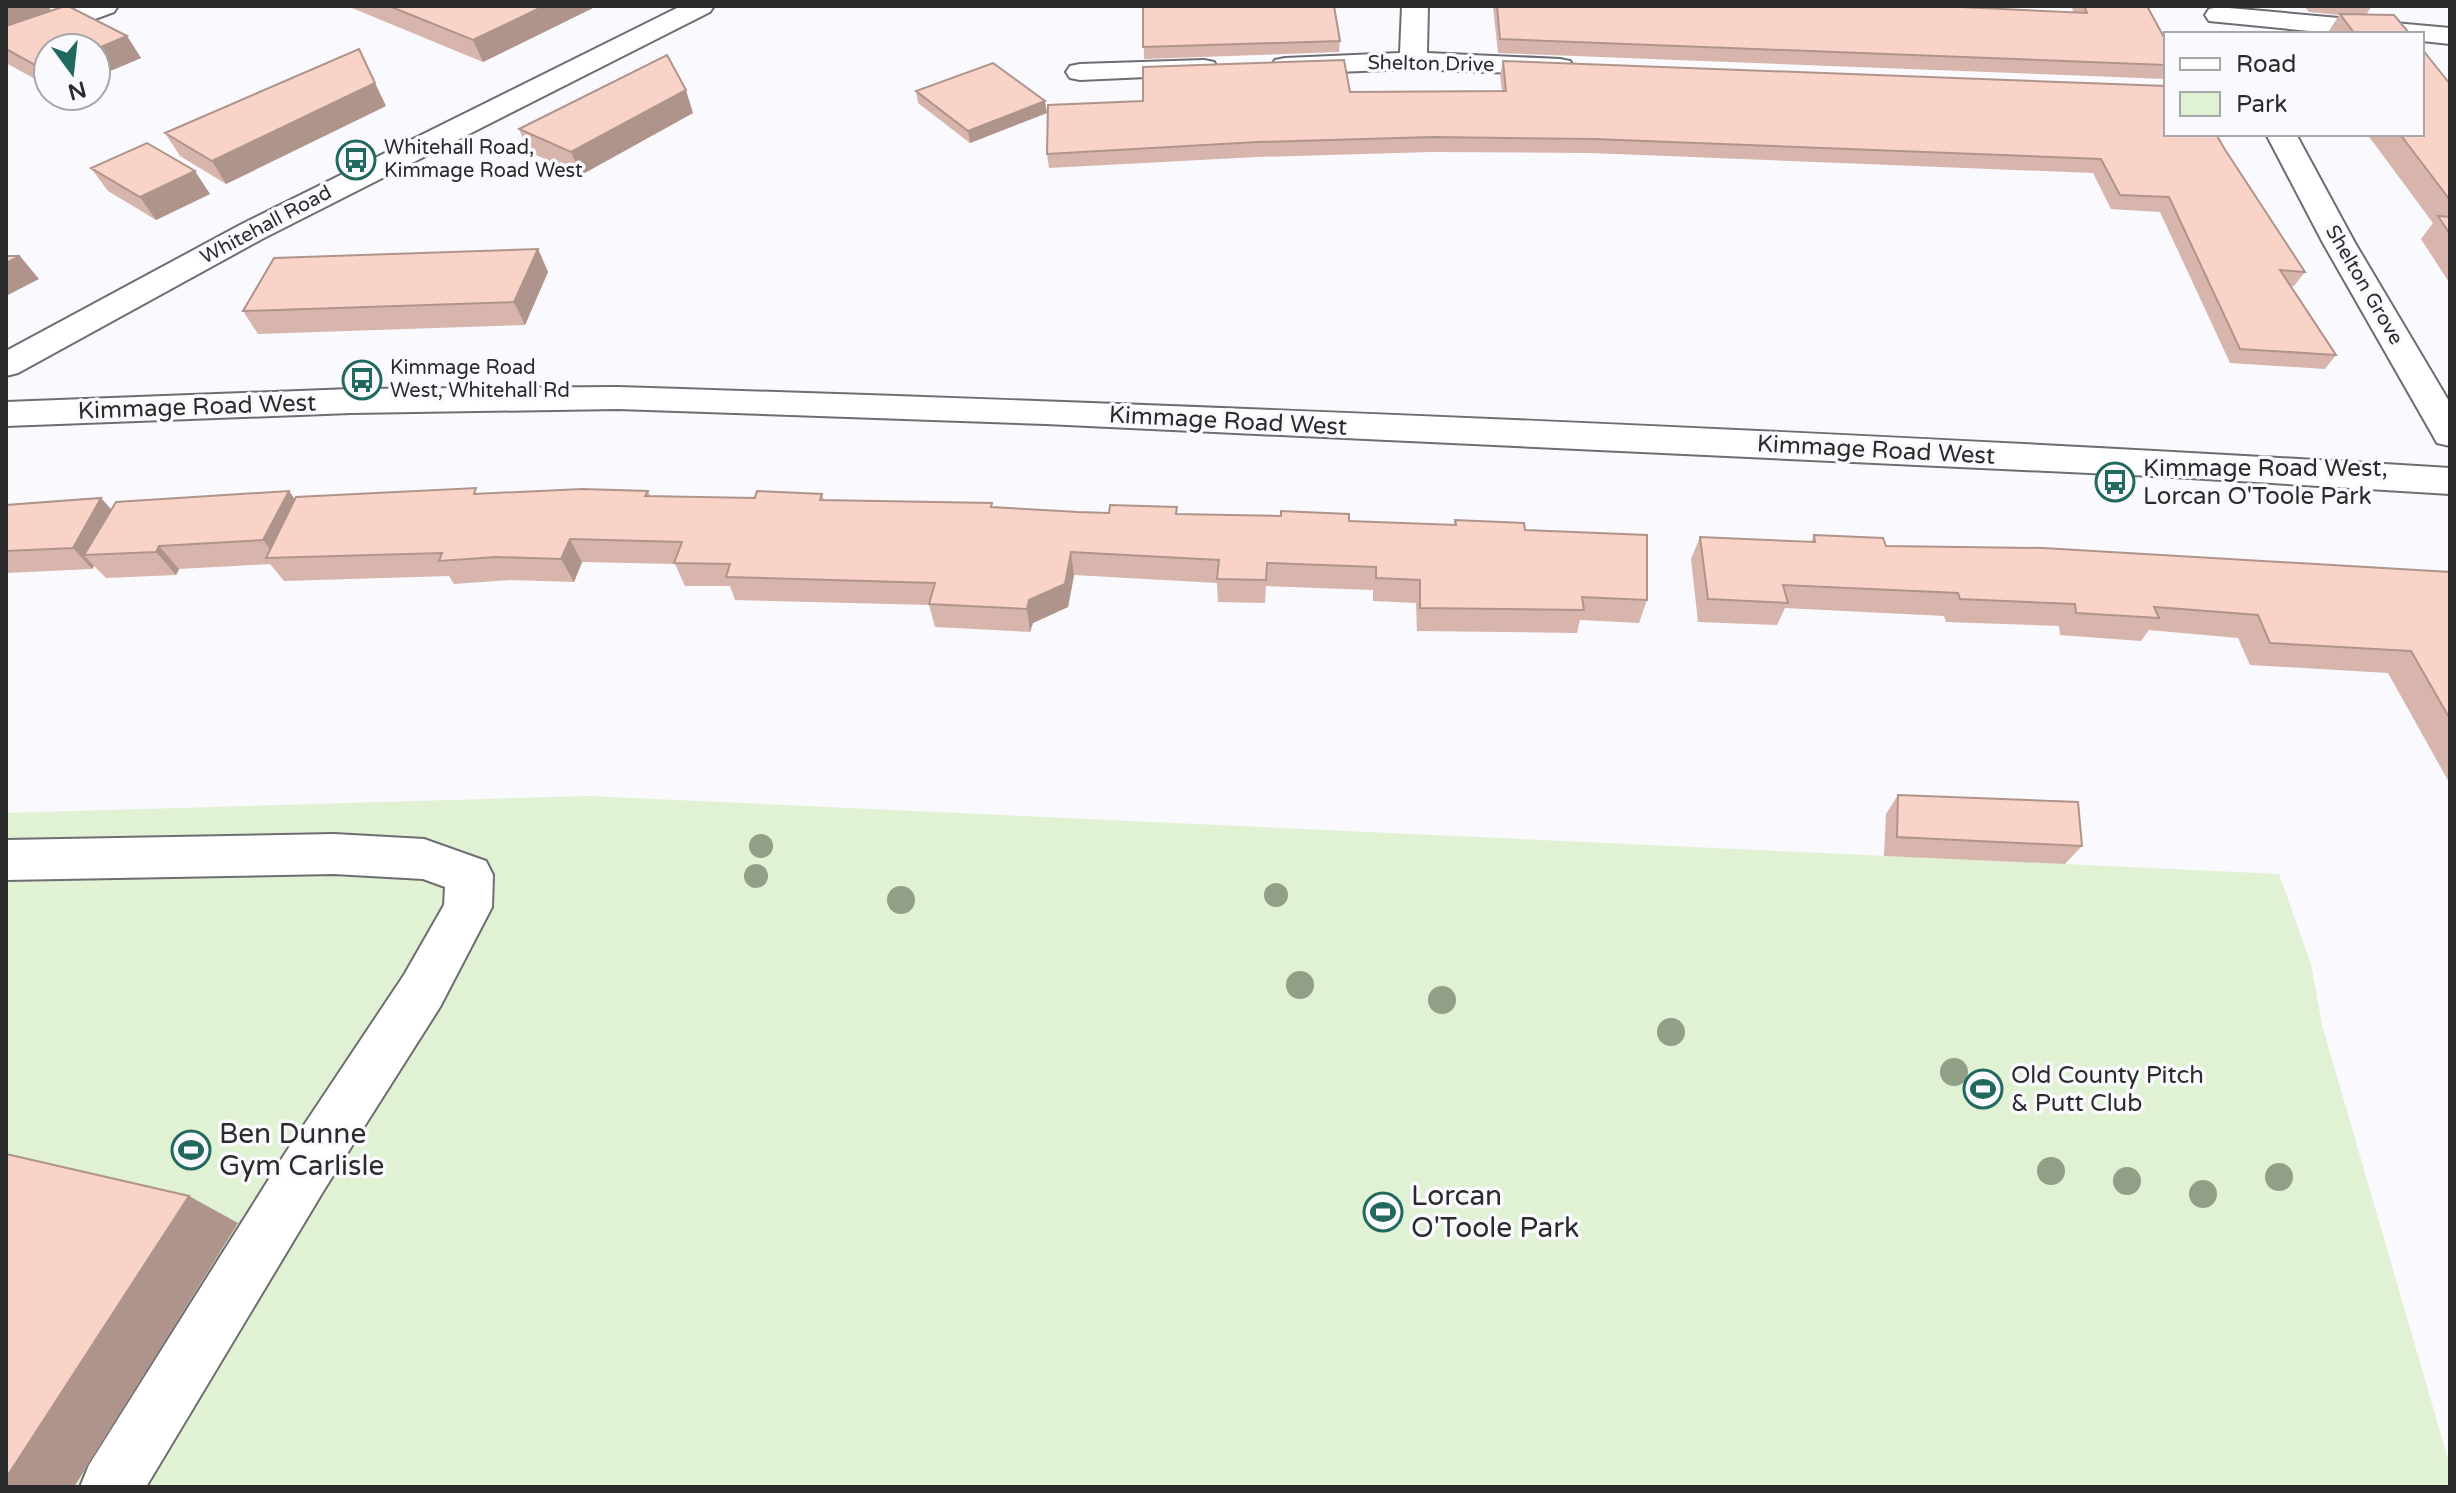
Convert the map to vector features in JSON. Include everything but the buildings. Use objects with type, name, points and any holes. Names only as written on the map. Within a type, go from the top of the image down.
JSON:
[{"type":"street","points":[[6,44],[105,6]]},
{"type":"street","name":"Whitehall Road","points":[[6,365],[251,232],[701,6]]},
{"type":"street","points":[[1413,61],[1415,6]]},
{"type":"street","points":[[2220,18],[2399,32]]},
{"type":"street","points":[[2424,34],[2450,36]]},
{"type":"street","name":"Shelton Drive","points":[[1254,67],[1413,61],[1585,68]]},
{"type":"street","points":[[1080,72],[1223,68]]},
{"type":"street","name":"Shelton Grove","points":[[2282,136],[2339,243],[2450,434]]},
{"type":"street","name":"Kimmage Road West","points":[[6,414],[351,401],[618,398],[1078,414],[2157,463],[2450,481]]},
{"type":"street","points":[[6,860],[334,854],[424,859],[469,875],[468,907],[422,991],[305,1171],[111,1487]]},
{"type":"green space","points":[[588,796],[2279,874],[2311,964],[2322,1025],[2450,1466],[2450,1487],[6,1487],[6,813]]},
{"type":"place","name":"Whitehall Road, Kimmage Road West","points":[[356,160]]},
{"type":"place","name":"Kimmage Road West, Whitehall Rd","points":[[362,380]]},
{"type":"place","name":"Kimmage Road West, Lorcan O'Toole Park","points":[[2115,482]]},
{"type":"place","name":"Old County Pitch & Putt Club","points":[[1983,1089]]},
{"type":"place","name":"Ben Dunne Gym Carlisle","points":[[191,1150]]},
{"type":"place","name":"Lorcan O'Toole Park","points":[[1383,1212]]}]
